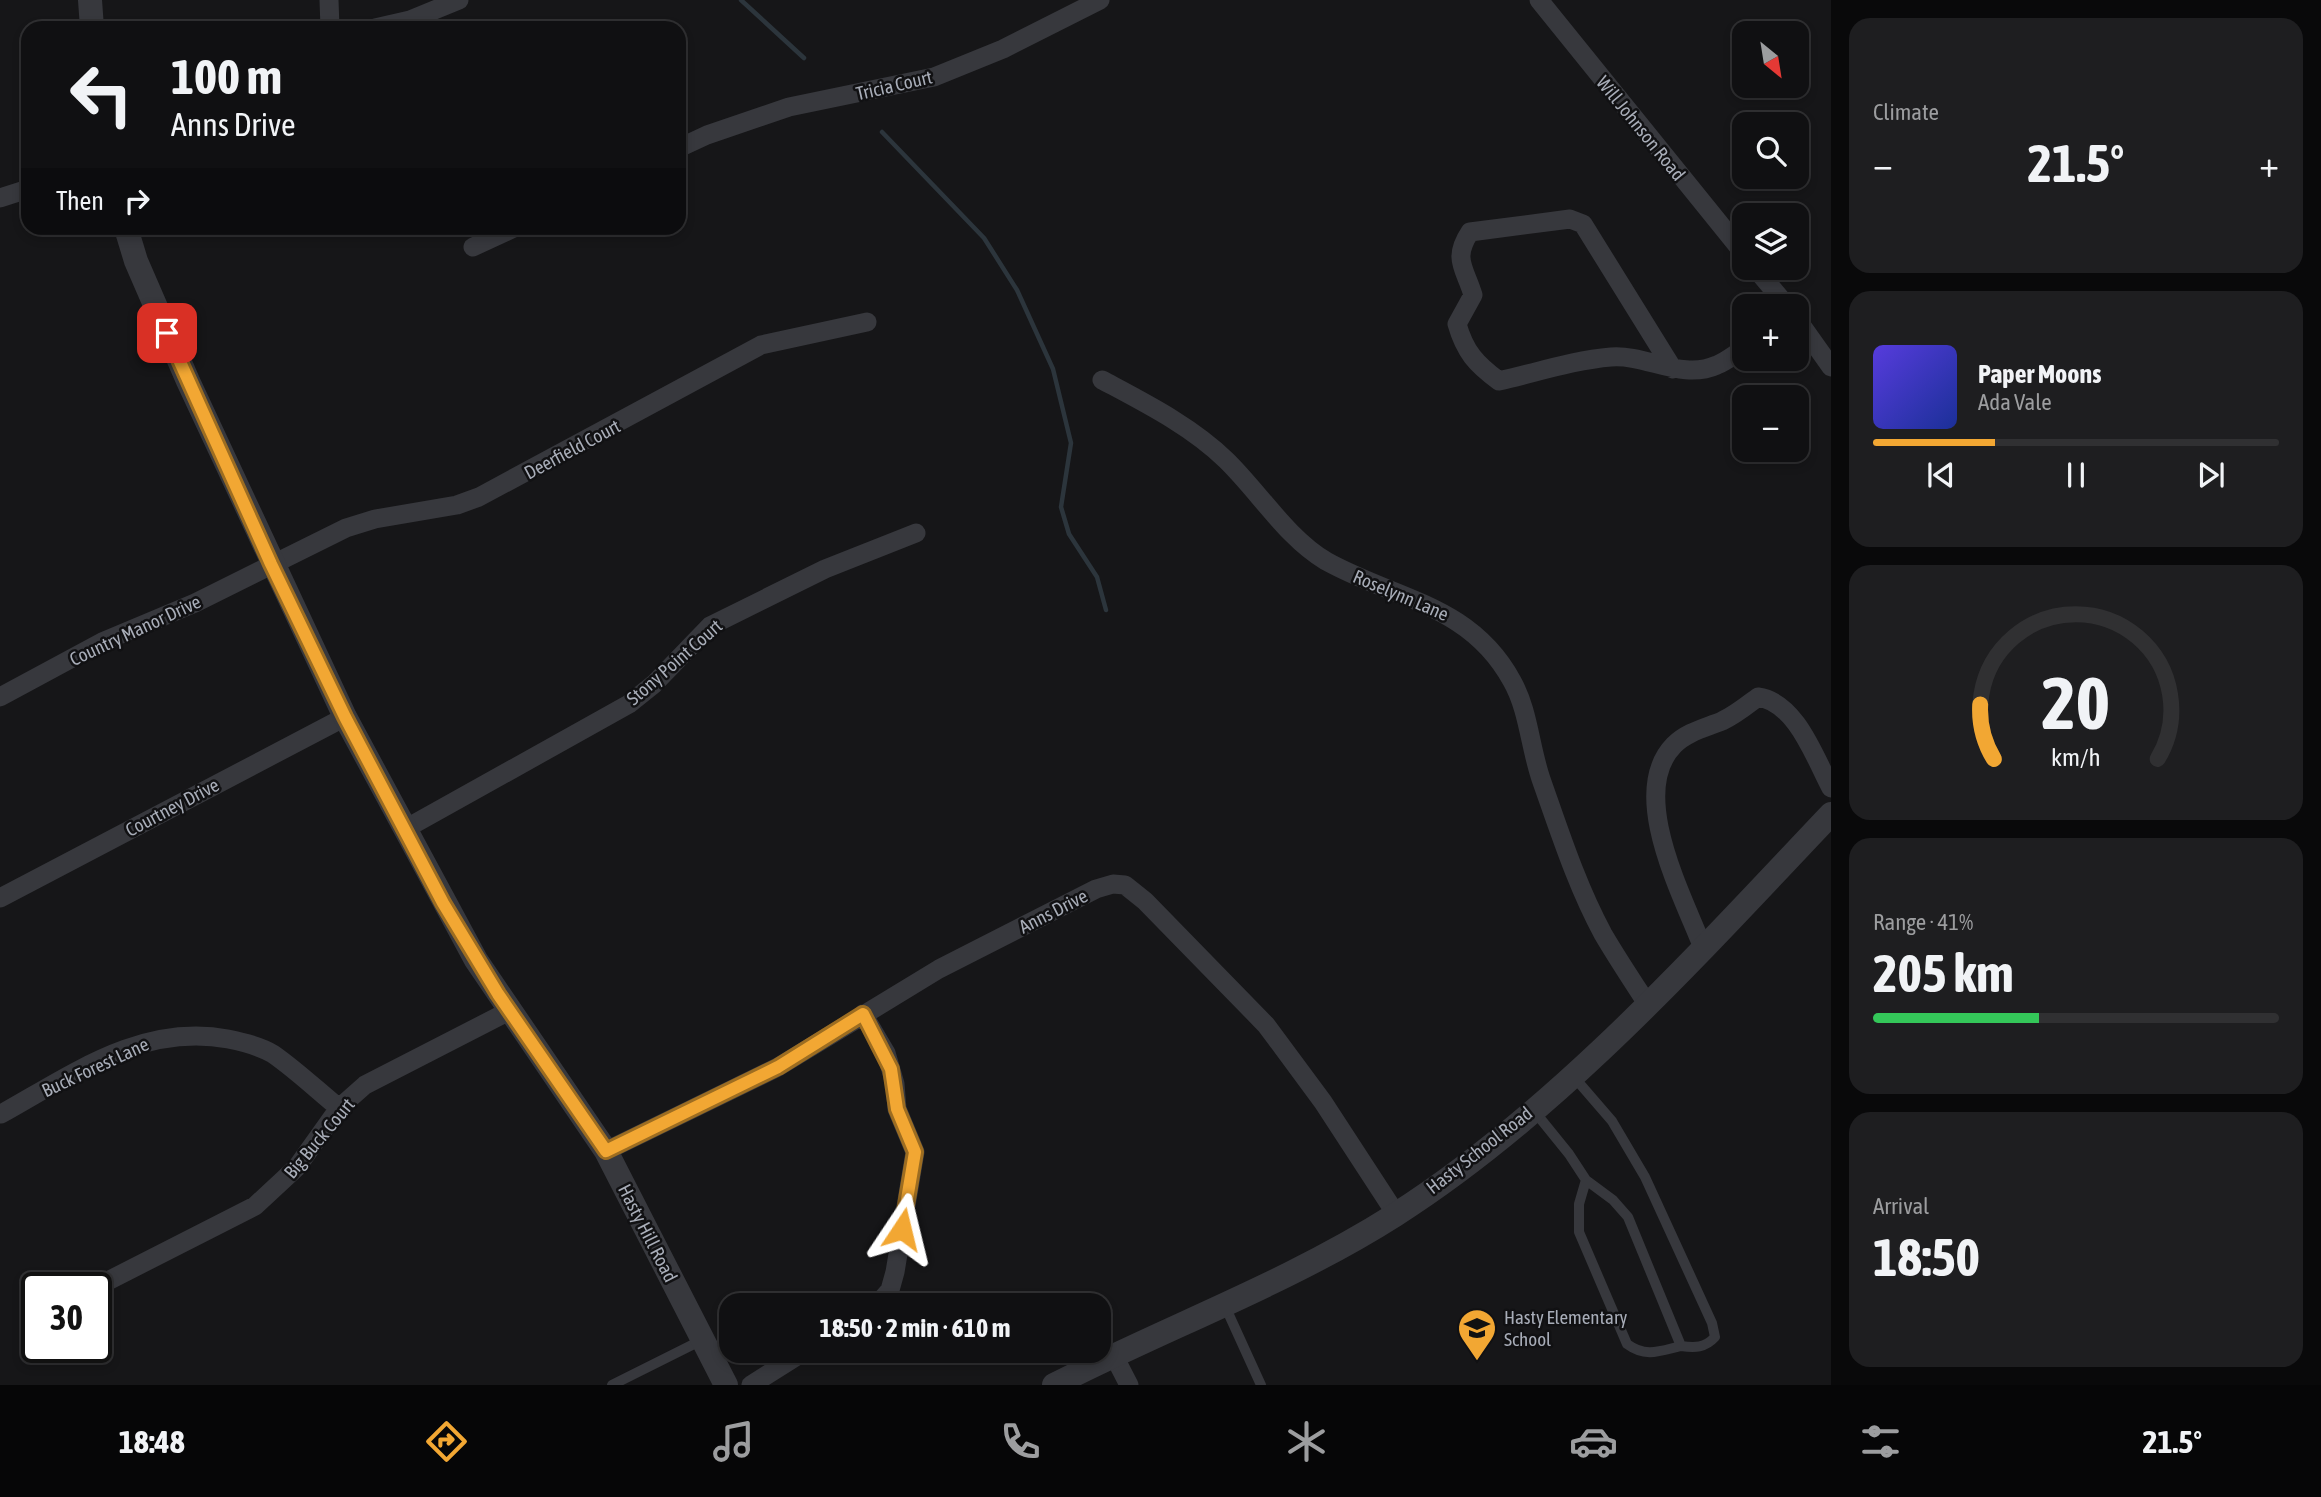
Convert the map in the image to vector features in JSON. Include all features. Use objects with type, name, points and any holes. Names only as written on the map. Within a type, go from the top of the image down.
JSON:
[{"type":"street","points":[[90,0],[92,21]]},
{"type":"street","points":[[329,0],[330,21]]},
{"type":"street","points":[[402,21],[459,0]]},
{"type":"street","name":"Tricia Court","points":[[686,145],[706,135],[789,107],[934,77],[1003,49],[1100,0]]},
{"type":"street","name":"Will Johnson Road","points":[[1539,0],[1732,239]]},
{"type":"street","points":[[0,198],[21,191]]},
{"type":"street","points":[[1673,369],[1583,224],[1570,219],[1470,232],[1460,246],[1462,268],[1473,296],[1457,324],[1465,349],[1478,366],[1499,381],[1612,356],[1644,360],[1673,369],[1716,366],[1732,356]]},
{"type":"street","name":"Hasty Hill Road","points":[[128,235],[136,261],[271,564],[345,717],[450,915],[509,1011],[606,1151],[726,1385]]},
{"type":"street","points":[[473,247],[499,235]]},
{"type":"street","points":[[1765,280],[1777,294]]},
{"type":"street","name":"Deerfield Court","points":[[271,564],[346,528],[375,519],[457,505],[480,497],[761,345],[867,322]]},
{"type":"street","points":[[1809,335],[1831,367]]},
{"type":"street","name":"Roselynn Lane","points":[[1102,380],[1166,415],[1223,458],[1300,541],[1324,559],[1390,592],[1427,603],[1460,621],[1488,645],[1513,682],[1539,775],[1569,859],[1603,933],[1648,1005]]},
{"type":"street","name":"Stony Point Court","points":[[405,829],[628,704],[654,684],[689,643],[710,626],[825,569],[916,534]]},
{"type":"street","name":"Country Manor Drive","points":[[0,696],[102,642],[195,603],[271,564]]},
{"type":"street","points":[[1703,948],[1658,826],[1654,801],[1661,762],[1675,744],[1695,731],[1723,720],[1758,697],[1770,699],[1789,715],[1831,788]]},
{"type":"street","name":"Courtney Drive","points":[[0,898],[345,717]]},
{"type":"street","name":"Hasty School Road","points":[[1063,1383],[1113,1354],[1326,1255],[1396,1214],[1492,1145],[1648,1005],[1831,814]]},
{"type":"street","name":"Anns Drive","points":[[606,1151],[778,1067],[939,969],[1070,902],[1113,884],[1125,885],[1198,953],[1266,1025],[1323,1102],[1396,1214]]},
{"type":"street","name":"Big Buck Court","points":[[112,1279],[255,1206],[297,1167],[339,1108],[365,1085],[509,1011]]},
{"type":"street","points":[[863,1014],[891,1069],[897,1109],[915,1152],[895,1272],[887,1293]]},
{"type":"street","name":"Buck Forest Lane","points":[[1,1114],[131,1046],[162,1036],[193,1034],[244,1042],[271,1053],[339,1108]]},
{"type":"street","points":[[1113,1354],[1129,1385]]},
{"type":"street","points":[[751,1385],[787,1363]]},
{"type":"lane","points":[[1572,1074],[1612,1121],[1645,1177],[1712,1324],[1715,1337],[1709,1343],[1697,1348],[1682,1346],[1647,1353],[1639,1353],[1627,1344],[1579,1232],[1579,1203],[1586,1180]]},
{"type":"lane","points":[[1532,1109],[1569,1154],[1586,1180],[1614,1200],[1628,1217],[1682,1346]]},
{"type":"lane","points":[[1225,1304],[1261,1385]]},
{"type":"lane","points":[[612,1385],[703,1340]]},
{"type":"waterway","points":[[741,0],[804,58]]},
{"type":"waterway","points":[[882,132],[984,238],[1017,290],[1053,369],[1071,443],[1061,507],[1069,534],[1097,577],[1106,610]]},
{"type":"place","name":"Hasty Elementary School","points":[[1477,1362]]},
{"type":"route","points":[[167,333],[271,564],[345,717],[443,903],[498,994],[606,1151],[778,1067],[863,1014],[886,1054],[897,1109],[915,1152],[902,1229]]}]
